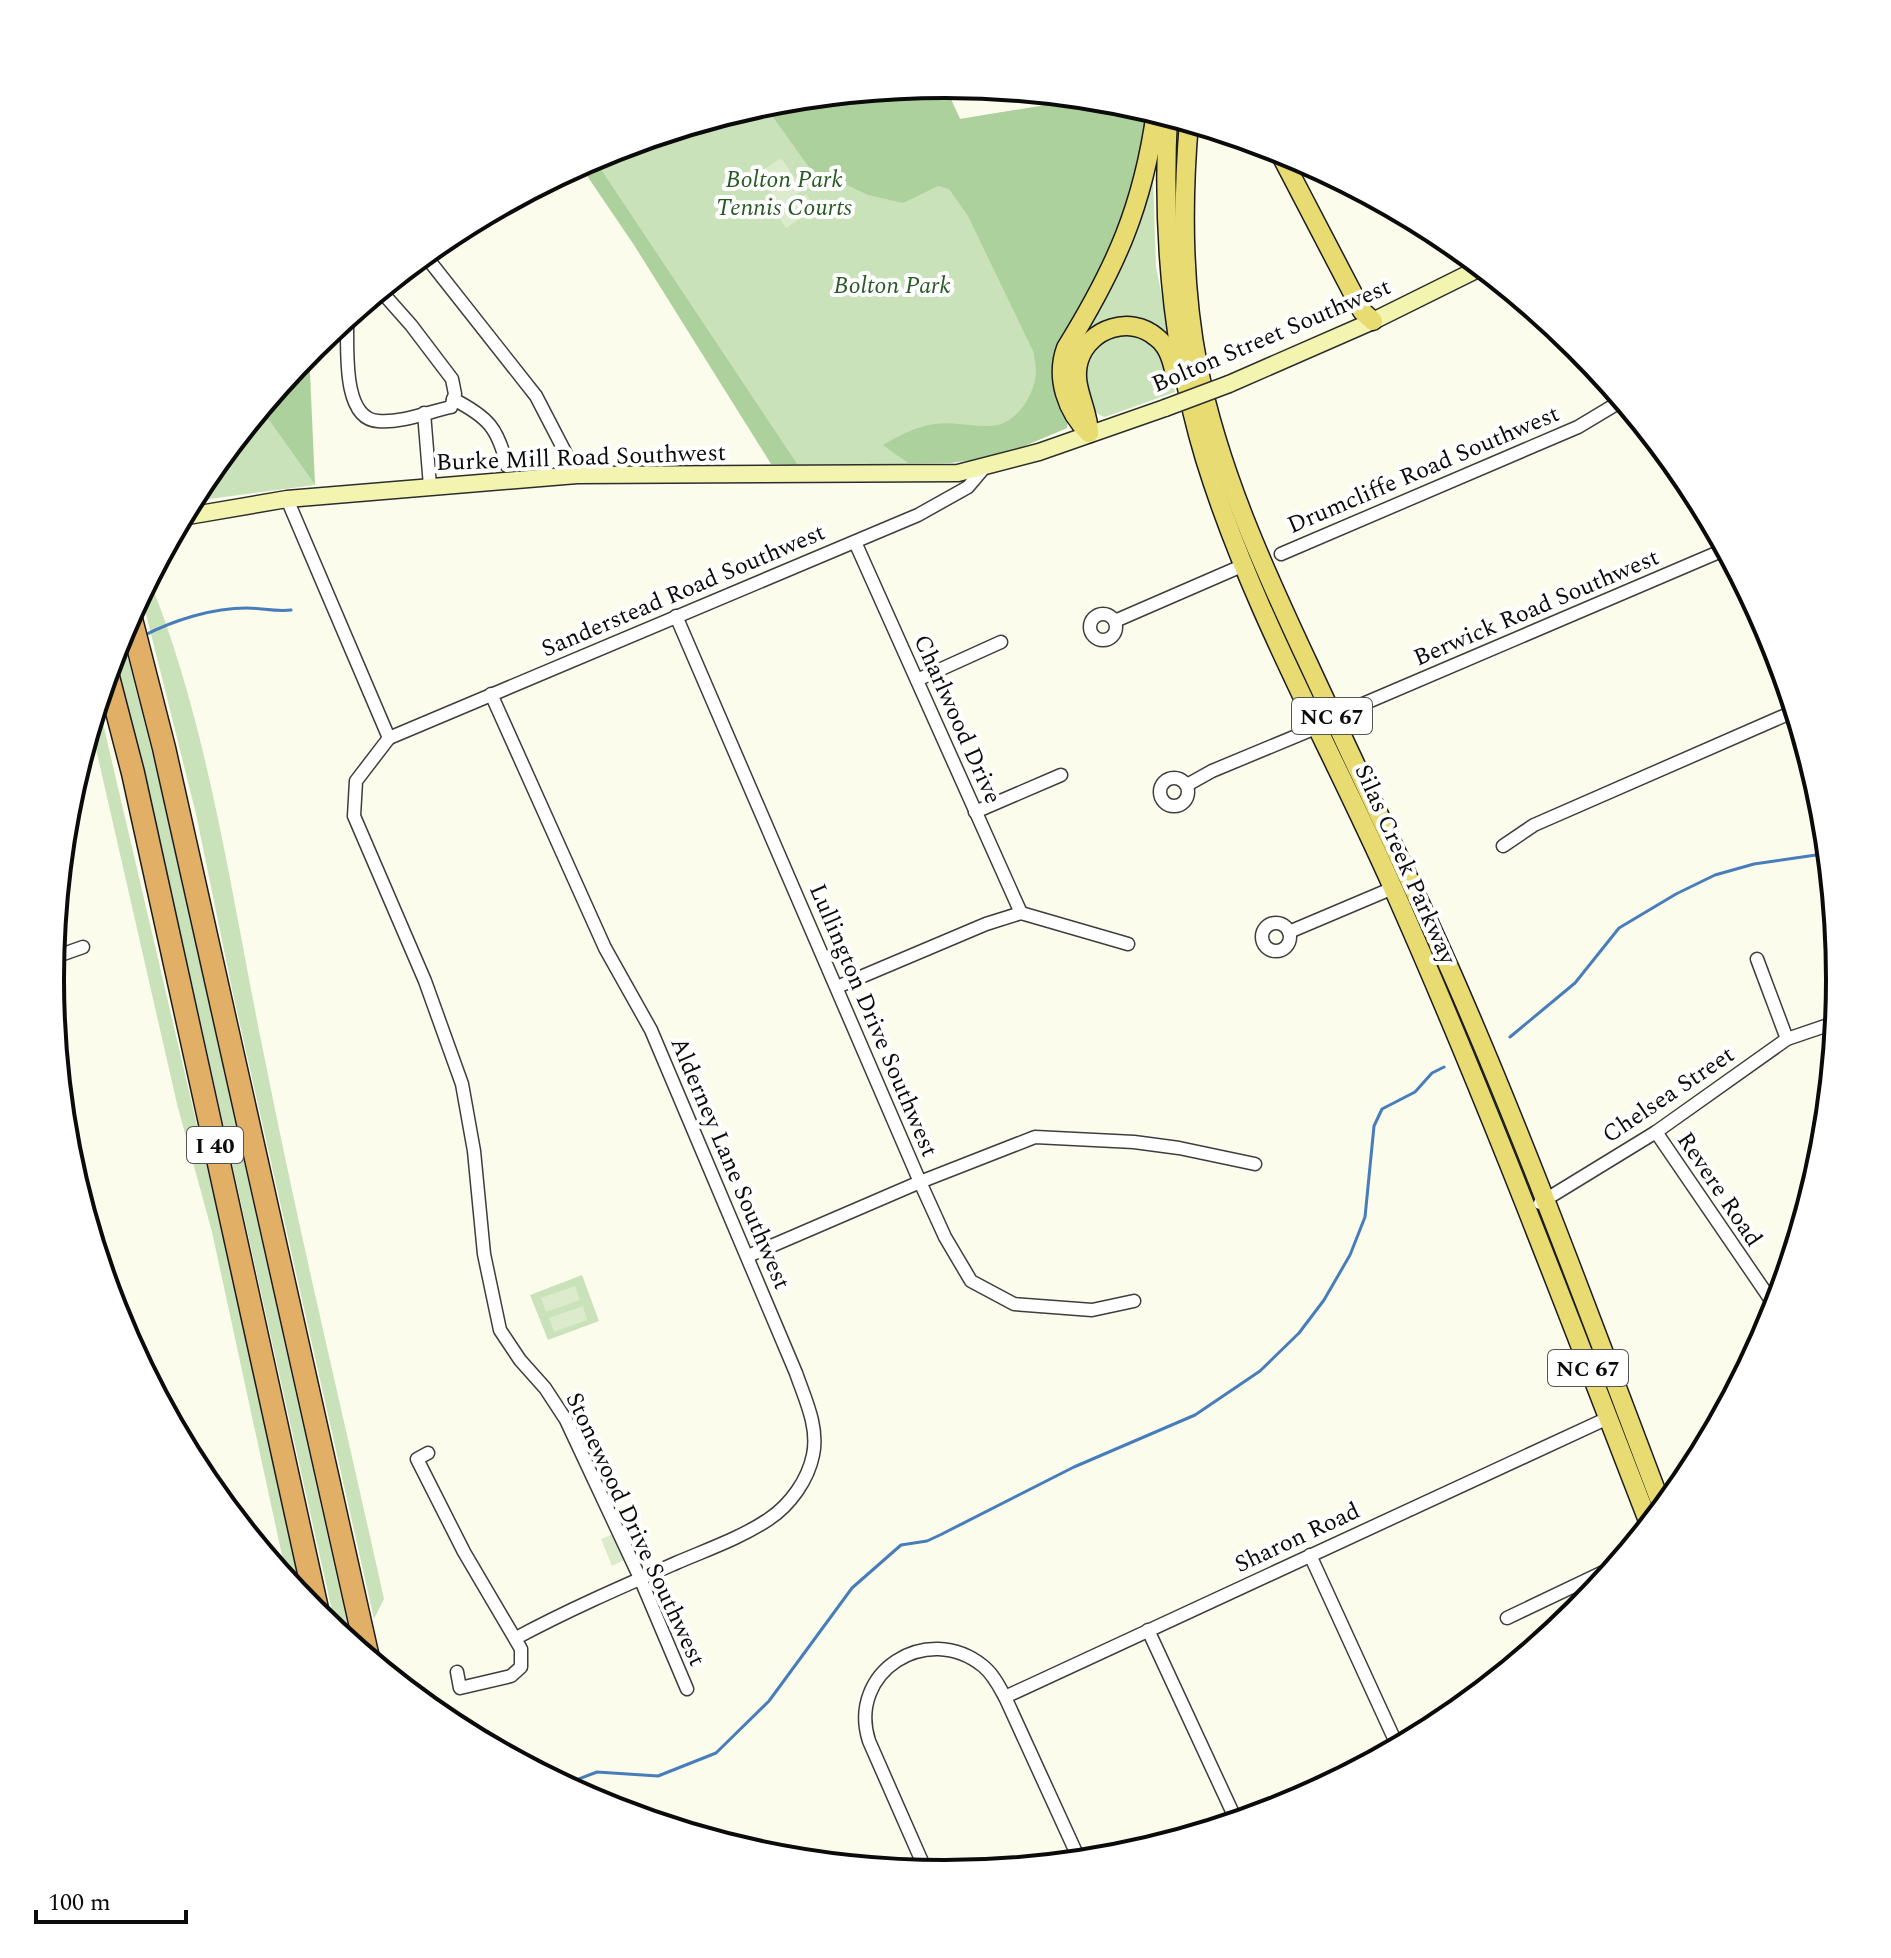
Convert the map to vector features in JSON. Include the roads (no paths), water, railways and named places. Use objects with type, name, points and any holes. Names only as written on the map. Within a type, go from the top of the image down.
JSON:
[{"type":"highway","name":"I 40","points":[[135,634],[168,763],[365,1642]]},
{"type":"highway","name":"I 40","points":[[112,693],[140,803],[313,1593]]},
{"type":"main road","points":[[1089,433],[1076,420],[1068,400],[1062,378],[1063,355],[1119,254],[1141,195],[1154,123]]},
{"type":"main road","name":"Silas Creek Parkway","points":[[1167,126],[1164,186],[1171,300],[1185,380],[1206,461],[1244,565],[1393,888],[1527,1210],[1646,1515]]},
{"type":"main road","name":"Silas Creek Parkway","points":[[1188,132],[1183,213],[1185,266],[1198,363],[1218,441],[1242,514],[1456,984],[1658,1497]]},
{"type":"main road","points":[[1183,213],[1191,191],[1198,135]]},
{"type":"main road","points":[[1287,167],[1362,311],[1373,321]]},
{"type":"main road","points":[[1300,172],[1370,307],[1373,321]]},
{"type":"main road","points":[[1089,433],[1088,415],[1076,382],[1077,365],[1084,348],[1095,336],[1110,329],[1126,326],[1143,329],[1156,336],[1167,349],[1187,425],[1206,461]]},
{"type":"street","points":[[432,264],[536,396],[577,475]]},
{"type":"street","name":"Bolton Street Southwest","points":[[984,468],[1229,384],[1373,321],[1471,272]]},
{"type":"street","points":[[347,332],[349,374],[355,406],[362,417],[375,422],[394,421],[451,407],[452,379],[387,298]]},
{"type":"street","points":[[453,399],[491,423],[499,437],[507,466]]},
{"type":"street","name":"Drumcliffe Road Southwest","points":[[1281,554],[1578,427],[1614,405]]},
{"type":"street","points":[[424,413],[430,486]]},
{"type":"street","name":"Burke Mill Road Southwest","points":[[197,514],[287,499],[577,475],[933,475],[984,468]]},
{"type":"street","name":"Sanderstead Road Southwest","points":[[389,738],[942,504],[968,487],[984,468]]},
{"type":"street","points":[[287,499],[389,738]]},
{"type":"street","name":"Charlwood Drive","points":[[855,542],[1021,913]]},
{"type":"street","name":"Berwick Road Southwest","points":[[1363,704],[1717,553]]},
{"type":"street","points":[[1115,621],[1244,565]]},
{"type":"street","name":"Lullington Drive Southwest","points":[[676,616],[920,1182],[945,1237],[971,1281],[1014,1304],[1092,1310],[1134,1301]]},
{"type":"street","points":[[917,680],[1001,642]]},
{"type":"street","name":"Alderney Lane Southwest","points":[[491,694],[605,948],[651,1030],[748,1256],[810,1412],[815,1444],[809,1470],[789,1501],[769,1519],[581,1604],[516,1638]]},
{"type":"street","points":[[1503,846],[1534,825],[1786,715]]},
{"type":"street","points":[[1187,785],[1212,771],[1318,727]]},
{"type":"street","name":"Stonewood Drive Southwest","points":[[389,738],[356,781],[354,816],[425,981],[462,1084],[474,1151],[484,1254],[500,1330],[566,1420],[640,1578],[687,1689]]},
{"type":"street","points":[[975,812],[1061,775]]},
{"type":"street","points":[[1289,932],[1393,888]]},
{"type":"street","points":[[837,987],[986,924],[1021,913],[1128,944]]},
{"type":"street","points":[[65,953],[83,947]]},
{"type":"street","points":[[1757,959],[1787,1039]]},
{"type":"street","name":"Chelsea Street","points":[[1527,1210],[1656,1132],[1787,1039],[1825,1026]]},
{"type":"street","name":"Revere Road","points":[[1656,1132],[1768,1295]]},
{"type":"street","points":[[748,1256],[920,1182],[1035,1137],[1134,1142],[1255,1164]]},
{"type":"street","name":"Sharon Road","points":[[1005,1697],[1608,1418]]},
{"type":"street","points":[[428,1453],[417,1459],[464,1552],[516,1638],[523,1659],[521,1667],[511,1676],[460,1688],[457,1672]]},
{"type":"street","points":[[1310,1555],[1394,1737]]},
{"type":"street","points":[[1507,1618],[1592,1578]]},
{"type":"street","points":[[1148,1630],[1233,1813]]},
{"type":"street","points":[[921,1860],[867,1732],[866,1713],[874,1687],[882,1675],[902,1657],[924,1649],[938,1648],[960,1653],[984,1667],[1005,1697],[1075,1851]]},
{"type":"waterway","points":[[143,636],[180,620],[220,610],[291,610]]},
{"type":"waterway","points":[[1510,1037],[1575,983],[1619,928],[1676,894],[1715,875],[1754,864],[1817,854]]},
{"type":"waterway","points":[[577,1779],[597,1772],[658,1776],[716,1753],[769,1701],[852,1588],[901,1545],[927,1541],[1074,1467],[1195,1415],[1260,1371],[1299,1333],[1324,1300],[1350,1255],[1365,1217],[1374,1126],[1382,1109],[1415,1092],[1432,1073],[1444,1067]]},
{"type":"park label","name":"Bolton Park Tennis Courts","points":[[784,193]]},
{"type":"park label","name":"Bolton Park","points":[[892,285]]}]
